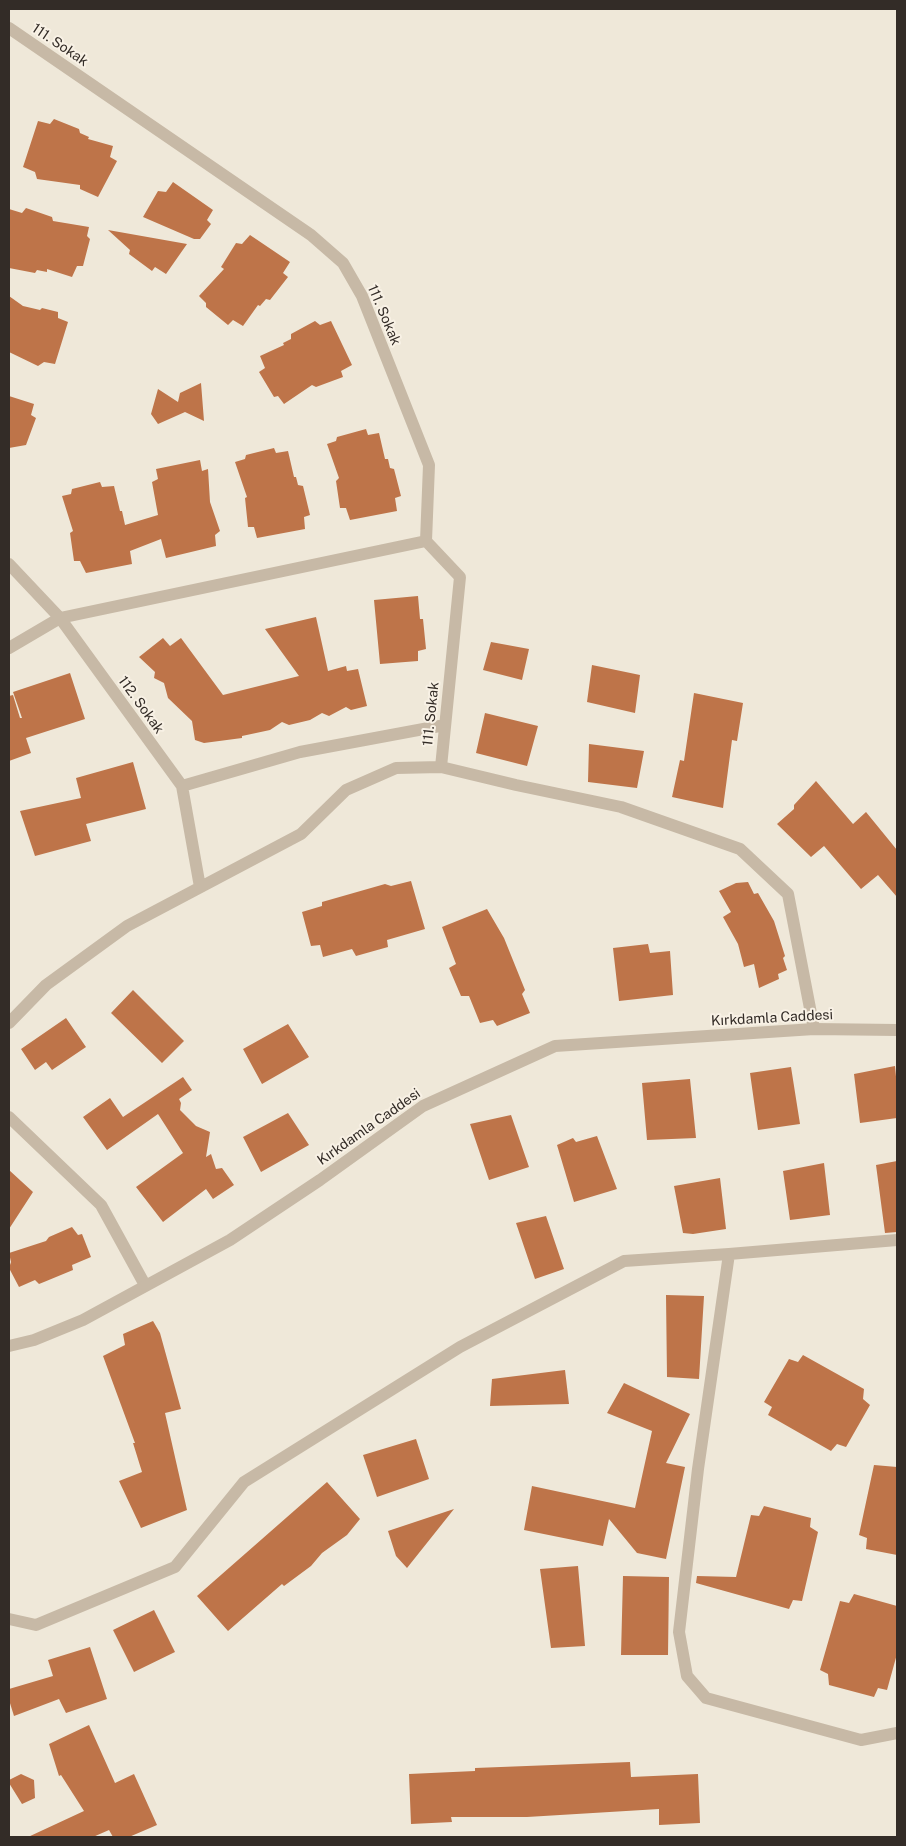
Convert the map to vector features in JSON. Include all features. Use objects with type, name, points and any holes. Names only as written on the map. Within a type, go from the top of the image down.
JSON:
[{"type":"street","name":"111. Sokak","points":[[9,28],[311,235],[343,263],[362,296],[429,465],[426,541],[460,577],[441,767]]},
{"type":"street","points":[[9,648],[60,618],[426,541]]},
{"type":"street","name":"112. Sokak","points":[[9,564],[60,618],[182,786],[200,887]]},
{"type":"street","points":[[182,786],[300,752],[445,725]]},
{"type":"street","points":[[9,1023],[46,985],[127,926],[301,834],[346,790],[396,768],[441,767],[516,786],[621,807],[740,849],[788,894],[814,1029]]},
{"type":"street","name":"Kırkdamla Caddesi","points":[[9,1346],[34,1340],[83,1320],[230,1240],[320,1180],[422,1106],[556,1046],[814,1029],[897,1030]]},
{"type":"street","points":[[9,1117],[101,1205],[145,1285]]},
{"type":"street","points":[[9,1619],[36,1624],[175,1567],[244,1482],[460,1347],[624,1261],[897,1240]]},
{"type":"street","points":[[729,1254],[698,1469],[679,1632],[686,1676],[706,1698],[716,1701],[861,1740],[897,1733]]},
{"type":"building","points":[[54,119],[79,129],[80,133],[89,137],[88,139],[113,146],[110,157],[117,161],[98,197],[80,189],[80,185],[37,179],[35,172],[23,167],[38,121],[50,124]]},
{"type":"building","points":[[173,182],[213,210],[207,220],[211,224],[200,239],[194,239],[143,217],[158,191],[166,192]]},
{"type":"building","points":[[26,208],[52,217],[53,221],[89,227],[87,236],[90,239],[83,266],[77,266],[72,277],[47,269],[47,272],[37,270],[35,273],[9,268],[9,209],[22,213]]},
{"type":"building","points":[[108,230],[187,244],[166,274],[155,267],[152,271],[129,254],[130,250]]},
{"type":"building","points":[[250,235],[290,262],[283,273],[288,277],[270,300],[266,299],[260,306],[258,305],[243,326],[233,320],[228,325],[206,307],[206,303],[199,296],[224,269],[221,267],[236,243],[242,244]]},
{"type":"building","points":[[9,296],[23,306],[58,312],[58,318],[68,322],[55,364],[44,362],[38,366],[9,352]]},
{"type":"building","points":[[315,321],[320,325],[331,321],[352,365],[341,371],[343,377],[316,387],[312,385],[284,404],[278,396],[274,397],[259,372],[265,368],[260,356],[284,345],[283,343],[291,339],[291,334]]},
{"type":"building","points":[[201,383],[204,421],[185,412],[158,424],[151,414],[158,389],[178,402],[180,393]]},
{"type":"building","points":[[9,396],[34,404],[31,415],[36,418],[26,445],[9,448]]},
{"type":"building","points":[[366,429],[368,435],[379,433],[385,459],[388,459],[390,468],[394,469],[401,496],[395,498],[397,511],[350,520],[346,508],[340,508],[336,481],[339,478],[327,444],[336,441],[337,437]]},
{"type":"building","points":[[274,448],[276,453],[288,451],[294,477],[296,477],[298,485],[303,486],[310,515],[304,517],[305,529],[257,538],[254,527],[248,527],[245,498],[247,497],[235,462],[245,459],[246,455]]},
{"type":"building","points":[[200,460],[202,471],[208,469],[210,502],[220,531],[215,535],[216,546],[166,558],[161,539],[130,551],[132,564],[86,573],[80,561],[74,561],[70,533],[73,531],[62,496],[71,494],[72,489],[100,482],[102,487],[114,486],[125,525],[158,515],[152,482],[158,479],[156,469]]},
{"type":"building","points":[[418,596],[420,619],[423,619],[426,649],[418,651],[418,661],[380,664],[374,600]]},
{"type":"building","points":[[316,617],[328,671],[346,666],[347,671],[358,669],[367,706],[351,710],[346,707],[329,716],[322,713],[310,720],[289,725],[282,722],[270,730],[242,736],[242,738],[204,743],[195,740],[192,721],[168,698],[164,683],[154,678],[155,672],[139,657],[163,638],[170,646],[181,638],[223,695],[299,676],[265,629]]},
{"type":"building","points":[[491,642],[529,649],[522,680],[483,670]]},
{"type":"building","points":[[592,665],[640,675],[635,713],[587,702]]},
{"type":"building","points":[[70,673],[85,719],[26,738],[31,753],[9,761],[9,696],[13,695],[20,718],[22,718],[13,692]]},
{"type":"building","points":[[694,693],[743,703],[737,741],[732,740],[723,808],[672,797],[680,760],[684,761]]},
{"type":"building","points":[[485,713],[538,726],[527,766],[476,753]]},
{"type":"building","points":[[589,744],[644,751],[637,788],[588,782]]},
{"type":"building","points":[[133,762],[146,809],[86,824],[91,841],[35,856],[20,811],[81,798],[76,778]]},
{"type":"building","points":[[816,781],[853,824],[866,812],[897,850],[897,897],[878,875],[861,889],[824,846],[811,857],[777,824],[794,809],[794,805]]},
{"type":"building","points":[[411,881],[425,929],[387,940],[388,947],[356,956],[352,949],[323,957],[320,945],[311,946],[302,912],[322,906],[322,902],[385,884],[391,886]]},
{"type":"building","points":[[748,882],[754,894],[758,893],[774,921],[785,956],[783,958],[787,970],[778,974],[779,979],[759,988],[754,964],[744,967],[738,944],[723,917],[731,912],[719,891],[736,883]]},
{"type":"building","points":[[487,909],[504,938],[525,990],[522,994],[530,1013],[497,1026],[493,1020],[480,1023],[469,996],[461,996],[449,968],[456,964],[442,927]]},
{"type":"building","points":[[648,944],[650,953],[670,951],[673,995],[619,1001],[613,948]]},
{"type":"building","points":[[133,990],[184,1041],[162,1063],[111,1013]]},
{"type":"building","points":[[66,1018],[86,1047],[52,1070],[46,1062],[35,1070],[21,1049]]},
{"type":"building","points":[[288,1024],[309,1057],[262,1084],[243,1049]]},
{"type":"building","points":[[895,1066],[897,1118],[860,1123],[854,1074]]},
{"type":"building","points":[[791,1067],[800,1124],[758,1130],[750,1073]]},
{"type":"building","points":[[183,1077],[192,1090],[179,1099],[181,1103],[180,1110],[196,1126],[210,1132],[206,1157],[211,1154],[216,1169],[222,1168],[234,1185],[213,1199],[206,1189],[163,1222],[136,1187],[183,1153],[158,1114],[107,1150],[83,1117],[110,1098],[123,1117]]},
{"type":"building","points":[[690,1079],[696,1138],[647,1140],[642,1083]]},
{"type":"building","points":[[288,1113],[309,1145],[261,1172],[243,1137]]},
{"type":"building","points":[[511,1115],[529,1167],[489,1180],[470,1124]]},
{"type":"building","points":[[597,1136],[617,1189],[574,1202],[557,1145],[573,1138],[576,1142]]},
{"type":"building","points":[[897,1161],[897,1232],[885,1233],[876,1165]]},
{"type":"building","points":[[824,1163],[830,1215],[790,1220],[783,1171]]},
{"type":"building","points":[[9,1170],[33,1192],[9,1229]]},
{"type":"building","points":[[720,1178],[726,1229],[693,1234],[683,1233],[674,1186]]},
{"type":"building","points":[[546,1216],[564,1269],[535,1279],[516,1223]]},
{"type":"building","points":[[72,1227],[78,1235],[82,1234],[91,1257],[72,1265],[73,1270],[39,1284],[35,1280],[19,1287],[9,1268],[11,1262],[9,1253],[46,1241],[49,1237]]},
{"type":"building","points":[[666,1295],[704,1296],[699,1379],[667,1377]]},
{"type":"building","points":[[153,1321],[160,1333],[181,1409],[165,1413],[187,1510],[141,1528],[119,1481],[142,1472],[133,1443],[135,1443],[103,1356],[125,1345],[123,1334]]},
{"type":"building","points":[[803,1355],[864,1389],[863,1399],[870,1405],[846,1447],[837,1444],[831,1451],[768,1415],[772,1407],[764,1402],[789,1359],[798,1362]]},
{"type":"building","points":[[565,1370],[569,1404],[490,1406],[492,1379]]},
{"type":"building","points":[[624,1383],[690,1414],[666,1463],[685,1467],[666,1559],[637,1553],[609,1519],[603,1546],[524,1530],[532,1486],[635,1508],[652,1431],[607,1413]]},
{"type":"building","points":[[416,1439],[429,1479],[377,1497],[363,1455]]},
{"type":"building","points":[[874,1465],[897,1467],[897,1555],[866,1549],[867,1538],[859,1535]]},
{"type":"building","points":[[327,1482],[360,1519],[347,1535],[322,1553],[311,1566],[284,1586],[282,1584],[228,1631],[197,1596]]},
{"type":"building","points":[[764,1506],[811,1518],[810,1527],[818,1532],[802,1601],[793,1600],[789,1609],[696,1583],[697,1576],[736,1577],[751,1515],[759,1516]]},
{"type":"building","points":[[454,1509],[407,1568],[396,1556],[388,1531]]},
{"type":"building","points":[[578,1566],[585,1646],[551,1648],[540,1569]]},
{"type":"building","points":[[623,1576],[669,1577],[668,1655],[621,1655]]},
{"type":"building","points":[[854,1594],[897,1606],[897,1654],[887,1690],[878,1688],[874,1697],[829,1685],[828,1674],[820,1670],[840,1601],[849,1603]]},
{"type":"building","points":[[154,1610],[175,1652],[134,1672],[113,1630]]},
{"type":"building","points":[[90,1647],[107,1699],[66,1713],[59,1699],[14,1716],[9,1700],[9,1689],[53,1676],[48,1660]]},
{"type":"building","points":[[89,1725],[115,1783],[134,1774],[157,1825],[129,1837],[113,1837],[109,1830],[93,1837],[28,1837],[84,1811],[61,1775],[59,1776],[49,1744]]},
{"type":"building","points":[[630,1762],[631,1777],[698,1774],[700,1823],[659,1825],[659,1809],[527,1817],[451,1817],[452,1822],[411,1824],[409,1774],[475,1771],[475,1768]]},
{"type":"building","points":[[21,1774],[34,1780],[35,1798],[22,1804],[9,1783],[9,1780]]}]
